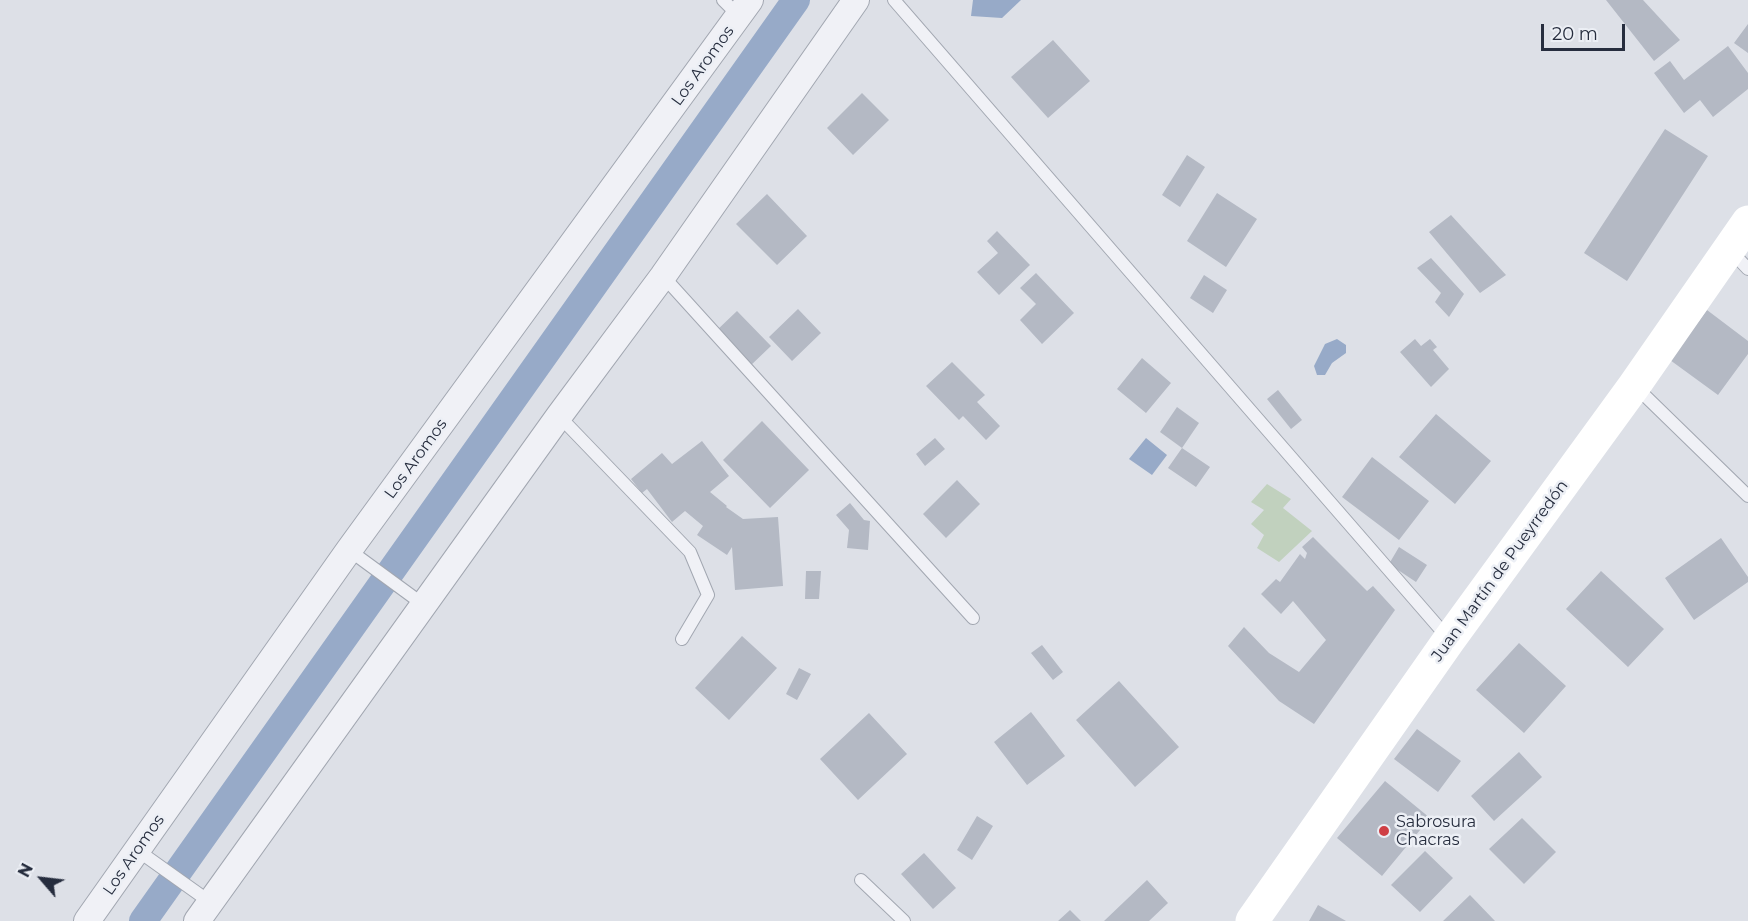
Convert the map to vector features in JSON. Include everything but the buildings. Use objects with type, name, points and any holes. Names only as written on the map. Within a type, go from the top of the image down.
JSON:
[{"type":"main road","name":"Juan Martín de Pueyrredón","points":[[1257,919],[1449,640],[1635,386],[1739,259],[1748,222]]},
{"type":"street","points":[[203,912],[559,416],[663,276],[856,0]]},
{"type":"street","name":"Los Aromos","points":[[87,921],[737,6]]},
{"type":"lane","points":[[894,0],[1449,640]]},
{"type":"lane","points":[[663,276],[973,618]]},
{"type":"lane","points":[[1635,386],[1748,496]]},
{"type":"lane","points":[[559,416],[690,552],[708,595],[682,639]]},
{"type":"lane","points":[[349,550],[424,605]]},
{"type":"lane","points":[[137,850],[203,912]]},
{"type":"lane","points":[[861,880],[904,921]]},
{"type":"green space","points":[[1267,484],[1291,499],[1283,508],[1312,531],[1279,562],[1257,548],[1264,535],[1251,524],[1264,510],[1251,502]]},
{"type":"water","points":[[973,0],[1021,0],[1002,18],[971,16]]},
{"type":"water","points":[[1337,339],[1346,345],[1346,353],[1332,363],[1325,375],[1317,375],[1314,366],[1325,344]]},
{"type":"water","points":[[1146,438],[1167,455],[1152,475],[1129,459]]},
{"type":"waterway","points":[[143,921],[796,0]]},
{"type":"place","name":"Sabrosura Chacras","points":[[1384,831]]}]
